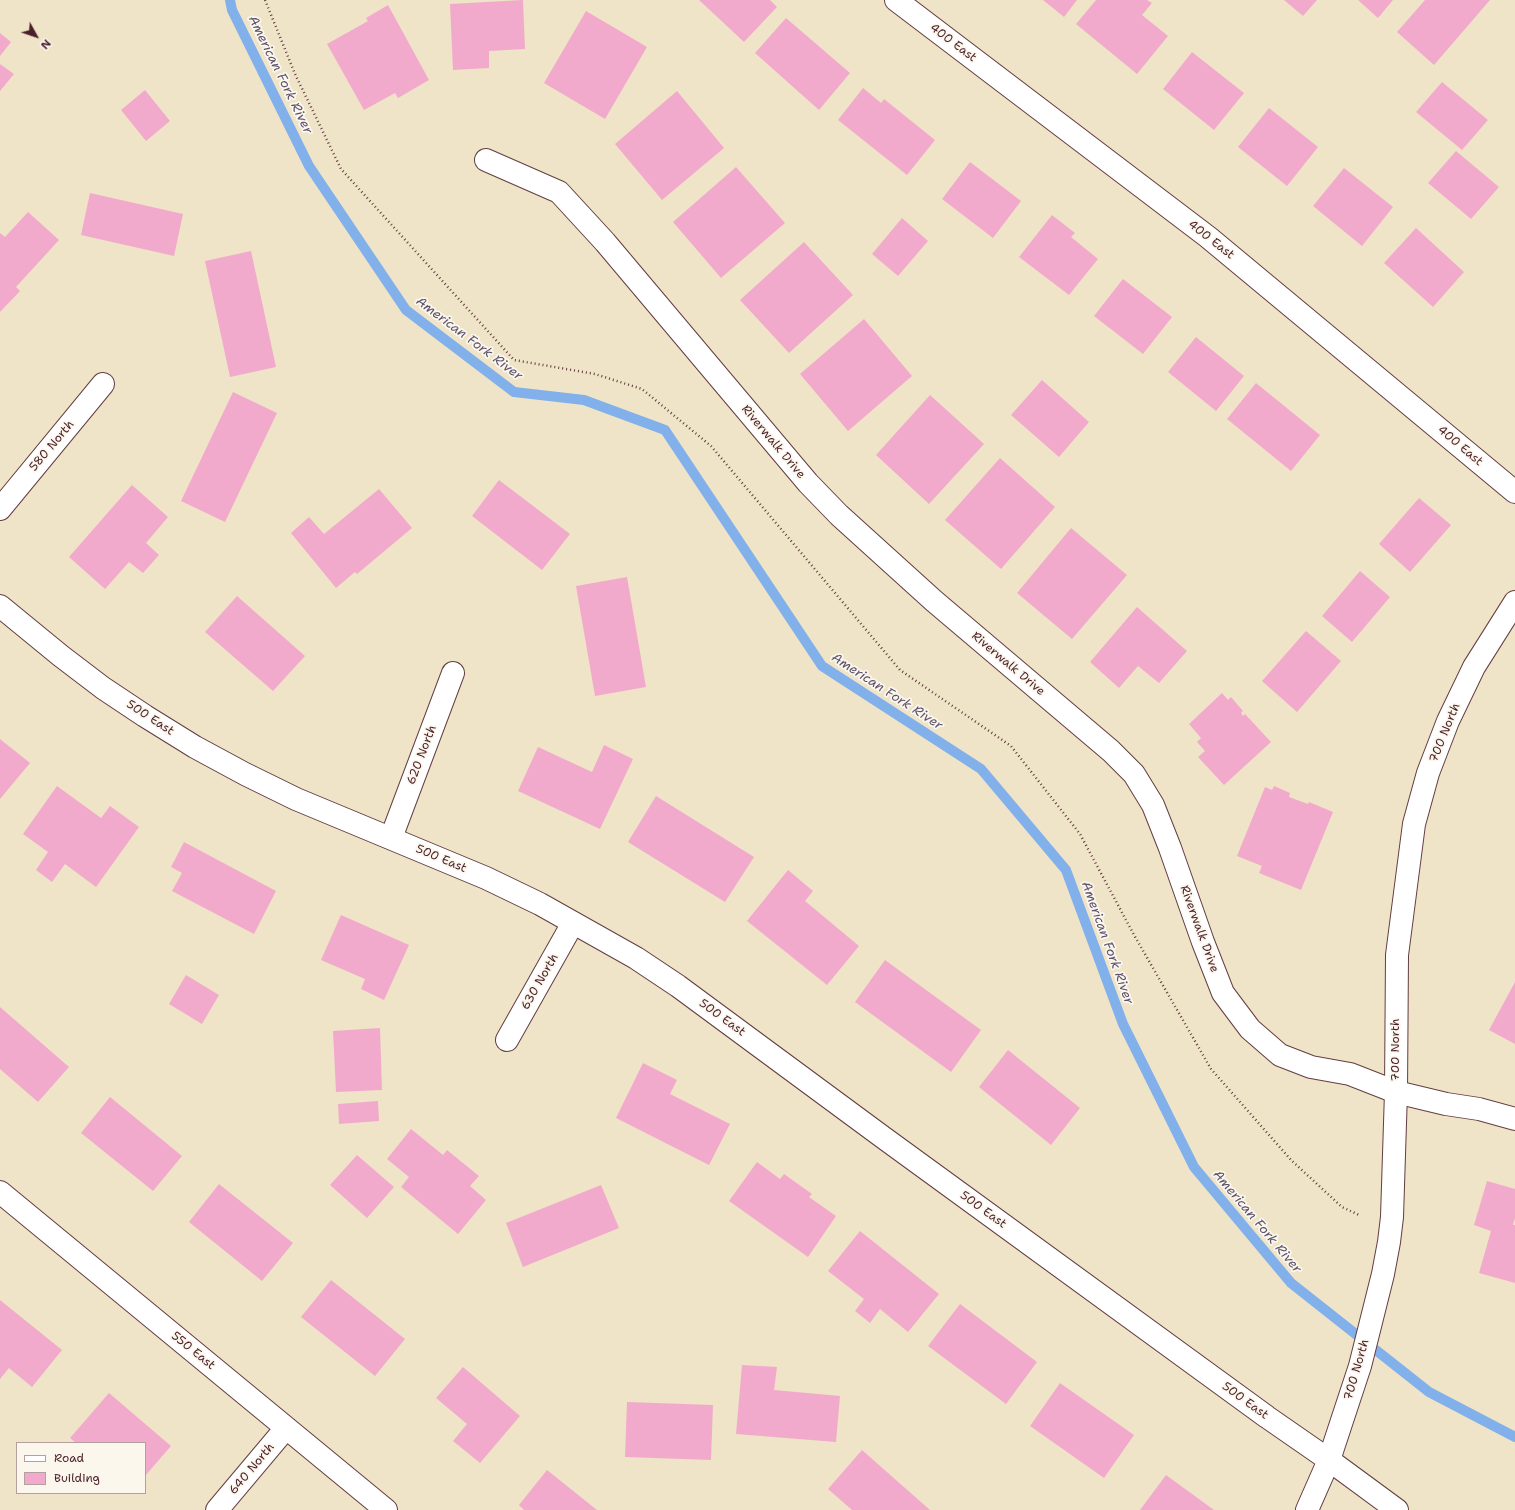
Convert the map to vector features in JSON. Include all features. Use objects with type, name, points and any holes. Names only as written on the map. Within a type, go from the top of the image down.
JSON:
[{"type":"street","name":"400 East","points":[[896,0],[1208,237],[1515,492]]},
{"type":"street","name":"Riverwalk Drive","points":[[486,160],[559,192],[605,242],[808,484],[862,537],[934,601],[1112,751],[1134,774],[1152,805],[1161,826],[1223,993],[1250,1029],[1280,1055],[1312,1067],[1350,1074],[1396,1092],[1446,1104],[1479,1109],[1515,1119]]},
{"type":"street","name":"580 North","points":[[0,509],[103,384]]},
{"type":"street","name":"700 North","points":[[1307,1510],[1329,1460],[1360,1366],[1383,1274],[1389,1242],[1392,1217],[1396,1092],[1397,955],[1414,824],[1428,773],[1448,721],[1474,667],[1515,602]]},
{"type":"street","name":"500 East","points":[[0,606],[102,688],[194,746],[245,774],[296,799],[486,878],[540,904],[636,958],[678,986],[890,1143],[1222,1385],[1397,1510]]},
{"type":"street","name":"620 North","points":[[391,838],[453,672]]},
{"type":"street","name":"630 North","points":[[506,1040],[573,923]]},
{"type":"street","name":"550 East","points":[[0,1192],[386,1510]]},
{"type":"street","name":"640 North","points":[[217,1510],[286,1428]]},
{"type":"path","points":[[266,0],[296,74],[341,169],[346,175],[514,360],[594,374],[642,388],[711,446],[900,670],[1011,746],[1080,834],[1134,935],[1211,1069],[1292,1161],[1342,1207],[1359,1215]]},
{"type":"building","points":[[523,0],[525,49],[489,51],[489,68],[453,70],[450,4]]},
{"type":"building","points":[[699,0],[770,0],[777,7],[744,42]]},
{"type":"building","points":[[1043,0],[1077,0],[1064,17]]},
{"type":"building","points":[[1096,0],[1147,0],[1152,3],[1142,15],[1168,36],[1137,74],[1076,24]]},
{"type":"building","points":[[1284,0],[1317,0],[1303,16]]},
{"type":"building","points":[[1358,0],[1393,0],[1378,18]]},
{"type":"building","points":[[1425,0],[1490,0],[1434,65],[1397,32]]},
{"type":"building","points":[[388,5],[429,80],[398,98],[395,93],[364,110],[327,44],[368,21],[366,18]]},
{"type":"building","points":[[586,11],[647,47],[605,119],[544,83]]},
{"type":"building","points":[[786,18],[850,73],[819,110],[755,53]]},
{"type":"building","points":[[0,33],[11,42],[0,56]]},
{"type":"building","points":[[1192,52],[1244,93],[1214,130],[1163,89]]},
{"type":"building","points":[[0,64],[14,74],[0,91]]},
{"type":"building","points":[[1442,82],[1488,120],[1462,150],[1416,112]]},
{"type":"building","points":[[863,88],[881,103],[884,99],[935,140],[907,175],[838,120]]},
{"type":"building","points":[[145,90],[170,121],[146,141],[121,110]]},
{"type":"building","points":[[677,91],[724,148],[662,200],[615,144]]},
{"type":"building","points":[[1269,108],[1318,147],[1287,186],[1238,147]]},
{"type":"building","points":[[1456,151],[1499,187],[1471,219],[1428,183]]},
{"type":"building","points":[[970,162],[1021,201],[993,238],[942,199]]},
{"type":"building","points":[[736,167],[785,223],[721,278],[673,222]]},
{"type":"building","points":[[1344,168],[1393,207],[1362,246],[1313,206]]},
{"type":"building","points":[[90,193],[183,214],[174,256],[81,235]]},
{"type":"building","points":[[28,212],[59,240],[16,287],[20,291],[0,312],[0,233],[5,237]]},
{"type":"building","points":[[1052,215],[1075,233],[1071,237],[1098,259],[1069,295],[1019,257]]},
{"type":"building","points":[[902,218],[928,241],[898,276],[872,254]]},
{"type":"building","points":[[1416,228],[1464,272],[1433,307],[1384,263]]},
{"type":"building","points":[[804,242],[853,295],[789,353],[740,300]]},
{"type":"building","points":[[251,251],[276,367],[230,377],[205,261]]},
{"type":"building","points":[[1123,279],[1172,317],[1143,354],[1094,316]]},
{"type":"building","points":[[864,319],[912,376],[848,431],[800,374]]},
{"type":"building","points":[[1196,337],[1244,376],[1216,411],[1168,372]]},
{"type":"building","points":[[1042,380],[1089,422],[1059,457],[1011,415]]},
{"type":"building","points":[[1256,383],[1320,435],[1291,471],[1227,419]]},
{"type":"building","points":[[233,392],[277,413],[225,522],[181,501]]},
{"type":"building","points":[[930,395],[984,444],[929,504],[876,455]]},
{"type":"building","points":[[1000,458],[1055,507],[1001,569],[945,520]]},
{"type":"building","points":[[499,480],[570,534],[542,570],[472,516]]},
{"type":"building","points":[[132,485],[168,517],[146,543],[159,555],[143,573],[129,562],[105,589],[69,557]]},
{"type":"building","points":[[379,489],[412,528],[357,574],[355,572],[336,588],[291,533],[309,517],[324,534]]},
{"type":"building","points":[[1419,498],[1451,525],[1410,572],[1379,544]]},
{"type":"building","points":[[1071,528],[1127,575],[1072,639],[1017,593]]},
{"type":"building","points":[[1360,571],[1390,597],[1352,642],[1322,616]]},
{"type":"building","points":[[627,577],[646,687],[595,696],[576,586]]},
{"type":"building","points":[[237,596],[305,656],[273,691],[205,632]]},
{"type":"building","points":[[1137,607],[1187,651],[1159,683],[1138,666],[1119,688],[1090,662]]},
{"type":"building","points":[[1306,631],[1341,661],[1297,712],[1262,681]]},
{"type":"building","points":[[1222,693],[1228,700],[1231,697],[1243,711],[1241,713],[1243,716],[1245,714],[1271,742],[1224,785],[1198,757],[1205,751],[1197,742],[1201,738],[1189,724]]},
{"type":"building","points":[[0,739],[30,763],[0,799]]},
{"type":"building","points":[[604,745],[633,759],[600,829],[518,791],[538,747],[592,772]]},
{"type":"building","points":[[57,786],[101,818],[110,806],[139,827],[96,887],[65,864],[52,882],[36,870],[48,852],[23,834]]},
{"type":"building","points":[[1274,786],[1290,793],[1289,797],[1308,804],[1309,802],[1333,812],[1301,890],[1259,873],[1262,866],[1237,856],[1265,787],[1272,790]]},
{"type":"building","points":[[656,796],[754,857],[725,902],[628,842]]},
{"type":"building","points":[[184,842],[276,891],[254,934],[172,891],[182,873],[171,867]]},
{"type":"building","points":[[788,870],[813,891],[805,901],[859,946],[827,985],[747,921]]},
{"type":"building","points":[[341,915],[409,945],[384,1000],[361,989],[365,979],[321,960]]},
{"type":"building","points":[[885,960],[981,1030],[951,1072],[855,1002]]},
{"type":"building","points":[[186,975],[219,995],[202,1024],[169,1004]]},
{"type":"building","points":[[1515,982],[1515,1044],[1489,1030]]},
{"type":"building","points":[[0,1007],[69,1067],[38,1102],[0,1069]]},
{"type":"building","points":[[380,1028],[382,1090],[336,1092],[333,1031]]},
{"type":"building","points":[[1008,1050],[1080,1108],[1051,1145],[979,1087]]},
{"type":"building","points":[[643,1063],[677,1080],[670,1094],[730,1124],[709,1165],[616,1118]]},
{"type":"building","points":[[110,1097],[182,1156],[153,1191],[81,1133]]},
{"type":"building","points":[[378,1101],[379,1121],[339,1124],[338,1104]]},
{"type":"building","points":[[411,1129],[443,1155],[447,1150],[479,1176],[470,1186],[486,1200],[458,1234],[401,1187],[409,1177],[387,1159]]},
{"type":"building","points":[[357,1155],[394,1187],[367,1218],[330,1185]]},
{"type":"building","points":[[757,1162],[780,1179],[784,1174],[812,1194],[809,1197],[836,1216],[808,1257],[729,1201]]},
{"type":"building","points":[[1487,1181],[1515,1189],[1515,1218],[1513,1225],[1515,1225],[1515,1283],[1479,1273],[1491,1231],[1474,1225]]},
{"type":"building","points":[[219,1184],[293,1243],[262,1281],[189,1222]]},
{"type":"building","points":[[601,1185],[619,1228],[523,1267],[506,1223]]},
{"type":"building","points":[[860,1231],[939,1294],[908,1332],[880,1309],[870,1323],[855,1311],[864,1299],[828,1271]]},
{"type":"building","points":[[331,1280],[405,1339],[375,1376],[301,1317]]},
{"type":"building","points":[[0,1300],[62,1350],[32,1387],[9,1368],[0,1379]]},
{"type":"building","points":[[960,1304],[1037,1362],[1006,1404],[928,1346]]},
{"type":"building","points":[[742,1365],[777,1367],[774,1390],[840,1396],[836,1442],[736,1434]]},
{"type":"building","points":[[463,1367],[520,1416],[480,1463],[453,1441],[467,1424],[436,1398]]},
{"type":"building","points":[[1060,1383],[1134,1435],[1104,1478],[1030,1426]]},
{"type":"building","points":[[109,1393],[171,1446],[146,1475],[146,1442],[75,1442],[70,1438]]},
{"type":"building","points":[[627,1402],[713,1405],[711,1460],[625,1457]]},
{"type":"building","points":[[862,1450],[930,1510],[852,1510],[828,1489]]},
{"type":"building","points":[[547,1470],[597,1510],[524,1510],[519,1505]]},
{"type":"building","points":[[1166,1475],[1214,1510],[1140,1510]]},
{"type":"waterway","name":"American Fork River","points":[[230,0],[232,10],[309,166],[406,310],[514,392],[584,400],[665,430],[822,666],[981,769],[1066,870],[1123,1024],[1194,1167],[1291,1283],[1429,1392],[1515,1437]]}]
